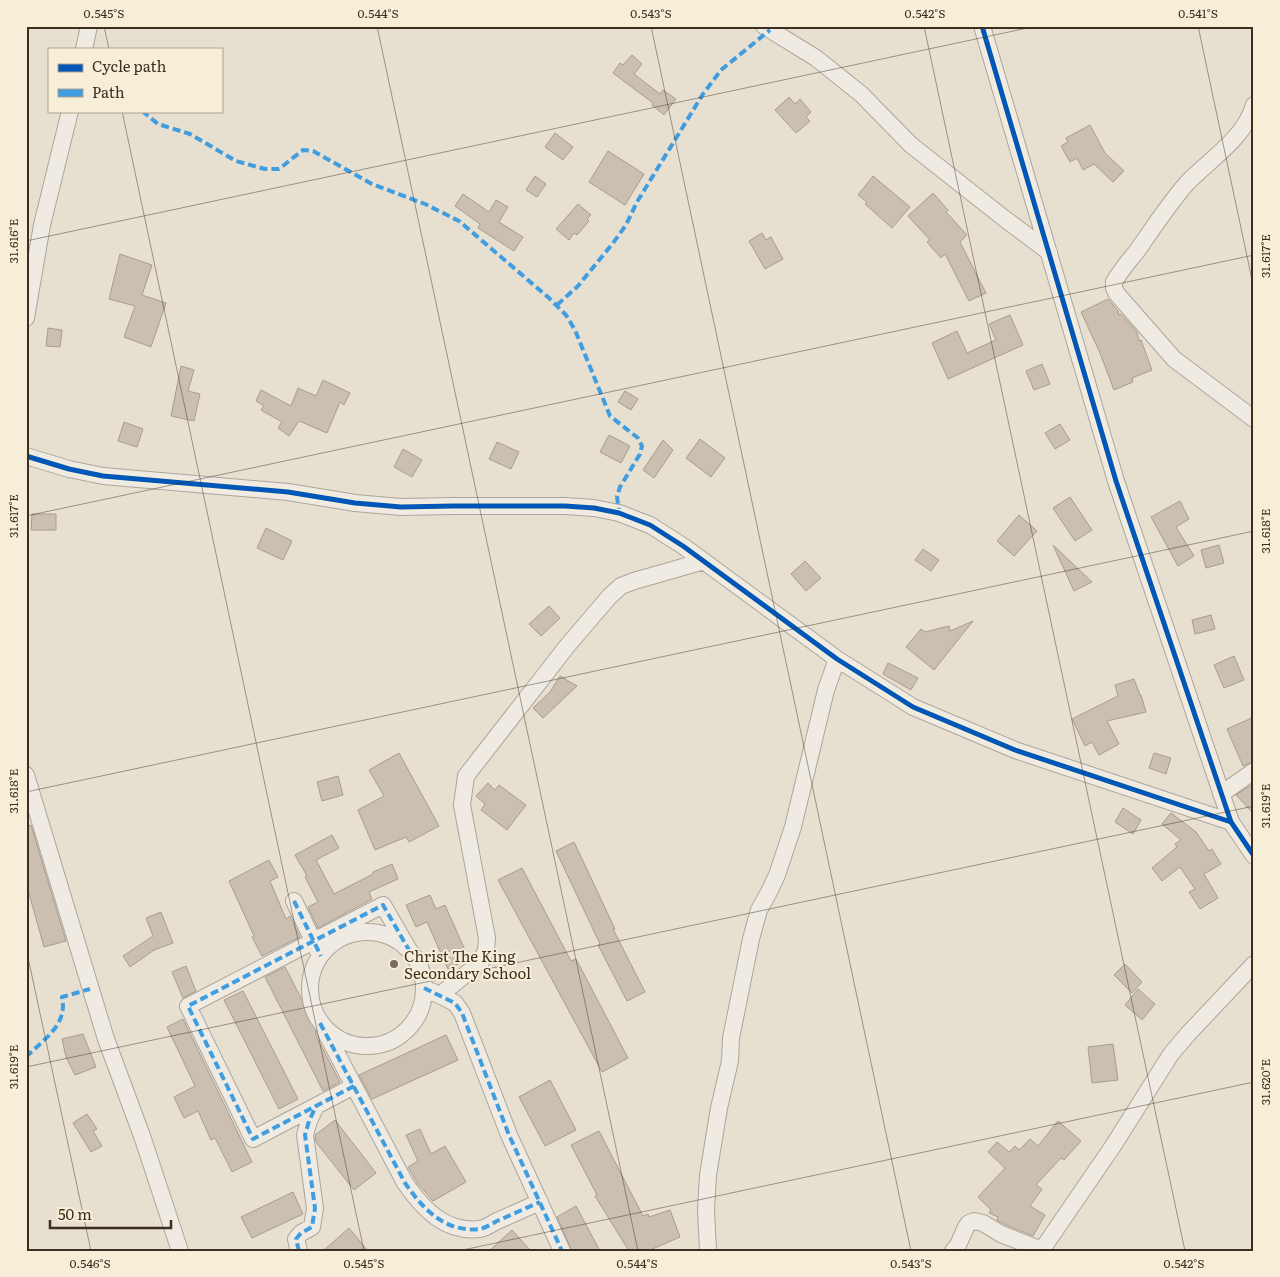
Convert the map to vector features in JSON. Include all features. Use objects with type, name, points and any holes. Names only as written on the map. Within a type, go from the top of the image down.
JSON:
[{"type":"street","points":[[84,48],[89,26]]},
{"type":"street","points":[[764,26],[816,58],[861,94],[911,145],[1005,220],[1049,252]]},
{"type":"street","points":[[982,26],[1116,481],[1192,708],[1208,748],[1231,822],[1254,856]]},
{"type":"street","points":[[1254,106],[1244,126],[1219,155],[1189,182],[1165,209],[1114,282],[1114,288],[1174,359],[1254,419]]},
{"type":"street","points":[[26,318],[42,225],[70,112]]},
{"type":"street","points":[[26,456],[69,470],[103,476],[288,492],[355,503],[401,507],[565,506],[594,508],[619,514],[650,525],[683,546],[837,659],[913,706],[1015,750],[1231,822]]},
{"type":"street","points":[[440,995],[482,962],[486,950],[487,938],[462,805],[466,776],[562,652],[609,597],[621,586],[704,561]]},
{"type":"street","points":[[708,1251],[706,1209],[708,1175],[730,1061],[730,1038],[751,939],[759,910],[776,875],[793,827],[826,690],[837,659]]},
{"type":"street","points":[[1221,794],[1254,771]]},
{"type":"street","points":[[26,775],[106,1039],[142,1136],[180,1251]]},
{"type":"street","points":[[294,901],[321,956]]},
{"type":"street","points":[[320,1023],[331,1034],[344,1042],[359,1046],[375,1047],[390,1042],[403,1034],[414,1023],[421,1009],[424,988],[423,978],[418,963],[383,905],[188,1006],[253,1139],[354,1086]]},
{"type":"street","points":[[409,950],[397,940],[382,933],[367,931],[352,933],[337,940],[325,949],[316,962],[310,977],[310,993],[313,1008],[320,1023],[405,1183],[418,1202],[433,1217],[450,1226],[465,1229],[481,1229],[540,1202]]},
{"type":"street","points":[[953,1251],[958,1245],[966,1227],[974,1221],[984,1223],[1001,1234],[1041,1250],[1113,1146],[1171,1054],[1254,964]]},
{"type":"street","points":[[424,988],[455,1003],[462,1014],[509,1135],[562,1251]]},
{"type":"street","points":[[299,1251],[296,1238],[312,1227],[315,1219],[305,1135],[316,1106]]},
{"type":"building","points":[[632,55],[642,64],[634,74],[660,94],[663,90],[676,99],[664,115],[652,105],[653,103],[613,73],[620,63],[623,65]]},
{"type":"building","points":[[789,97],[795,104],[800,99],[811,112],[806,117],[810,121],[796,133],[775,110]]},
{"type":"building","points":[[1090,125],[1105,153],[1124,171],[1113,182],[1094,164],[1083,170],[1077,158],[1070,162],[1061,146],[1068,142],[1066,138]]},
{"type":"building","points":[[555,133],[573,147],[563,160],[545,147]]},
{"type":"building","points":[[608,151],[644,174],[625,205],[589,182]]},
{"type":"building","points":[[535,176],[546,184],[537,197],[526,190]]},
{"type":"building","points":[[873,176],[910,207],[892,228],[865,204],[867,202],[858,195]]},
{"type":"building","points":[[933,193],[948,210],[946,212],[967,235],[960,242],[986,293],[969,301],[945,254],[941,258],[927,242],[930,240],[908,216]]},
{"type":"building","points":[[463,194],[489,212],[496,200],[508,207],[499,222],[523,237],[514,251],[478,228],[480,224],[455,206]]},
{"type":"building","points":[[578,204],[591,215],[587,219],[589,221],[577,235],[574,233],[569,240],[556,229]]},
{"type":"building","points":[[762,233],[766,240],[771,237],[783,259],[765,269],[749,241]]},
{"type":"building","points":[[120,254],[152,265],[142,295],[166,303],[151,347],[124,337],[135,306],[109,299]]},
{"type":"building","points":[[1108,299],[1119,315],[1121,314],[1137,332],[1152,370],[1132,378],[1133,382],[1114,390],[1100,353],[1081,312]]},
{"type":"building","points":[[1010,315],[1023,345],[948,379],[932,343],[957,331],[967,353],[996,340],[989,324]]},
{"type":"building","points":[[48,328],[62,330],[60,347],[46,346]]},
{"type":"building","points":[[1042,364],[1050,384],[1034,390],[1026,371]]},
{"type":"building","points":[[181,366],[194,370],[188,391],[200,394],[194,421],[171,416]]},
{"type":"building","points":[[323,380],[350,393],[344,405],[340,402],[327,433],[299,421],[289,436],[278,428],[282,422],[261,410],[264,406],[256,401],[261,390],[291,406],[298,388],[316,396]]},
{"type":"building","points":[[625,391],[638,399],[631,410],[618,402]]},
{"type":"building","points":[[124,422],[143,429],[137,447],[118,441]]},
{"type":"building","points":[[1060,424],[1070,440],[1055,449],[1045,433]]},
{"type":"building","points":[[609,435],[630,446],[621,463],[600,452]]},
{"type":"building","points":[[700,439],[725,458],[711,477],[686,458]]},
{"type":"building","points":[[663,440],[673,450],[654,478],[643,470]]},
{"type":"building","points":[[497,442],[519,452],[511,469],[489,459]]},
{"type":"building","points":[[403,449],[422,460],[412,477],[394,467]]},
{"type":"building","points":[[1070,497],[1092,530],[1075,541],[1053,508]]},
{"type":"building","points":[[1180,501],[1189,519],[1176,527],[1194,556],[1178,566],[1151,517]]},
{"type":"building","points":[[32,514],[56,514],[56,530],[31,530]]},
{"type":"building","points":[[1019,515],[1037,531],[1014,556],[997,541]]},
{"type":"building","points":[[266,528],[292,541],[283,560],[257,548]]},
{"type":"building","points":[[1053,545],[1092,582],[1074,591]]},
{"type":"building","points":[[1219,545],[1224,563],[1206,568],[1201,550]]},
{"type":"building","points":[[923,549],[939,560],[931,571],[915,560]]},
{"type":"building","points":[[805,561],[821,578],[806,591],[791,574]]},
{"type":"building","points":[[549,606],[560,618],[541,636],[529,624]]},
{"type":"building","points":[[1211,615],[1215,629],[1195,634],[1192,620]]},
{"type":"building","points":[[973,621],[934,670],[906,647],[921,629],[925,632],[949,626],[950,631]]},
{"type":"building","points":[[1234,656],[1244,680],[1224,688],[1214,665]]},
{"type":"building","points":[[888,663],[918,678],[911,690],[883,674]]},
{"type":"building","points":[[560,676],[577,686],[543,718],[533,708],[550,692]]},
{"type":"building","points":[[1134,679],[1146,712],[1107,721],[1119,744],[1099,755],[1092,742],[1085,746],[1072,719],[1118,696],[1115,685]]},
{"type":"building","points":[[1254,717],[1254,761],[1243,766],[1227,729]]},
{"type":"building","points":[[399,753],[439,826],[409,842],[406,837],[375,850],[358,810],[384,796],[369,770]]},
{"type":"building","points":[[1154,753],[1171,758],[1166,774],[1149,768]]},
{"type":"building","points":[[338,776],[343,795],[322,801],[317,782]]},
{"type":"building","points":[[488,783],[495,790],[499,785],[526,805],[507,830],[481,810],[485,804],[476,796]]},
{"type":"building","points":[[1254,783],[1254,814],[1236,795]]},
{"type":"building","points":[[1123,808],[1141,820],[1133,834],[1115,822]]},
{"type":"building","points":[[1171,813],[1196,832],[1209,851],[1212,849],[1221,864],[1204,874],[1218,898],[1200,909],[1189,892],[1195,889],[1180,867],[1162,881],[1152,868],[1177,847],[1175,844],[1181,840],[1162,824]]},
{"type":"building","points":[[31,825],[66,941],[44,947],[26,883],[26,826]]},
{"type":"building","points":[[332,835],[339,848],[316,860],[334,894],[373,874],[373,872],[392,864],[398,879],[369,892],[372,899],[318,928],[308,907],[318,902],[305,877],[307,876],[295,855]]},
{"type":"building","points":[[574,842],[615,929],[613,929],[645,992],[627,1001],[598,945],[600,944],[556,851]]},
{"type":"building","points":[[269,860],[278,877],[270,881],[286,919],[290,916],[300,937],[262,956],[252,937],[254,936],[229,881]]},
{"type":"building","points":[[522,868],[571,961],[576,959],[628,1058],[602,1072],[498,880]]},
{"type":"building","points":[[430,895],[436,909],[445,905],[469,959],[448,969],[427,922],[416,927],[406,905]]},
{"type":"building","points":[[161,912],[173,943],[154,950],[130,967],[123,956],[153,936],[146,918]]},
{"type":"building","points":[[1125,964],[1142,982],[1132,993],[1114,975]]},
{"type":"building","points":[[186,966],[196,991],[183,998],[172,972]]},
{"type":"building","points":[[285,967],[316,1027],[316,1036],[340,1082],[323,1091],[265,977]]},
{"type":"building","points":[[1138,989],[1155,1004],[1142,1020],[1125,1005]]},
{"type":"building","points":[[243,991],[298,1099],[279,1109],[224,1000]]},
{"type":"building","points":[[183,1019],[252,1162],[232,1172],[215,1138],[211,1140],[198,1111],[184,1118],[174,1097],[195,1086],[167,1027]]},
{"type":"building","points":[[83,1034],[96,1067],[75,1075],[66,1057],[62,1039]]},
{"type":"building","points":[[446,1035],[458,1060],[372,1099],[359,1075]]},
{"type":"building","points":[[1113,1044],[1118,1080],[1092,1083],[1088,1047]]},
{"type":"building","points":[[550,1080],[576,1130],[545,1146],[519,1097]]},
{"type":"building","points":[[87,1114],[97,1129],[93,1131],[102,1146],[91,1152],[73,1123]]},
{"type":"building","points":[[335,1120],[376,1173],[354,1190],[316,1142],[315,1135]]},
{"type":"building","points":[[1058,1121],[1081,1141],[1064,1160],[1061,1158],[1036,1185],[1042,1189],[1030,1206],[1045,1215],[1033,1236],[997,1220],[998,1217],[989,1213],[991,1210],[978,1197],[1005,1168],[988,1152],[997,1142],[1009,1152],[1015,1146],[1019,1150],[1030,1139],[1038,1146]]},
{"type":"building","points":[[420,1129],[431,1154],[445,1146],[466,1182],[433,1201],[418,1184],[408,1167],[418,1161],[406,1135]]},
{"type":"building","points":[[599,1131],[643,1216],[648,1214],[649,1217],[670,1210],[680,1237],[648,1251],[629,1251],[595,1196],[597,1195],[571,1145]]},
{"type":"building","points":[[293,1192],[303,1214],[252,1238],[241,1217]]},
{"type":"building","points":[[576,1206],[600,1251],[572,1251],[557,1217]]},
{"type":"building","points":[[349,1228],[368,1251],[323,1251]]},
{"type":"building","points":[[512,1230],[531,1251],[489,1251]]},
{"type":"marked path","points":[[557,305],[578,286],[626,225],[637,202],[703,94],[721,70],[770,30]]},
{"type":"marked path","points":[[143,112],[158,124],[190,134],[236,161],[265,169],[279,169],[303,150],[313,151],[372,184],[425,204],[459,221],[549,298],[566,315],[575,330],[610,416],[638,438],[642,446],[640,454],[620,487],[617,496],[619,513]]},
{"type":"marked path","points":[[294,901],[321,956]]},
{"type":"marked path","points":[[354,1086],[253,1139],[188,1006],[383,905],[409,950]]},
{"type":"marked path","points":[[424,988],[455,1003],[462,1013],[509,1135],[562,1251]]},
{"type":"marked path","points":[[26,1057],[58,1024],[63,1007],[62,997],[90,989]]},
{"type":"marked path","points":[[320,1023],[405,1183],[427,1210],[446,1223],[456,1227],[480,1229],[540,1202]]},
{"type":"marked path","points":[[299,1251],[296,1239],[301,1233],[312,1227],[315,1208],[305,1135],[316,1106]]},
{"type":"cycle path","points":[[982,26],[1116,481],[1231,822],[1254,856]]},
{"type":"cycle path","points":[[26,456],[69,469],[103,476],[288,492],[355,503],[401,507],[565,506],[594,508],[619,513],[650,525],[683,546],[837,659],[913,707],[1015,750],[1231,822]]},
{"type":"place","name":"Christ The King Secondary School","points":[[394,964]]}]
